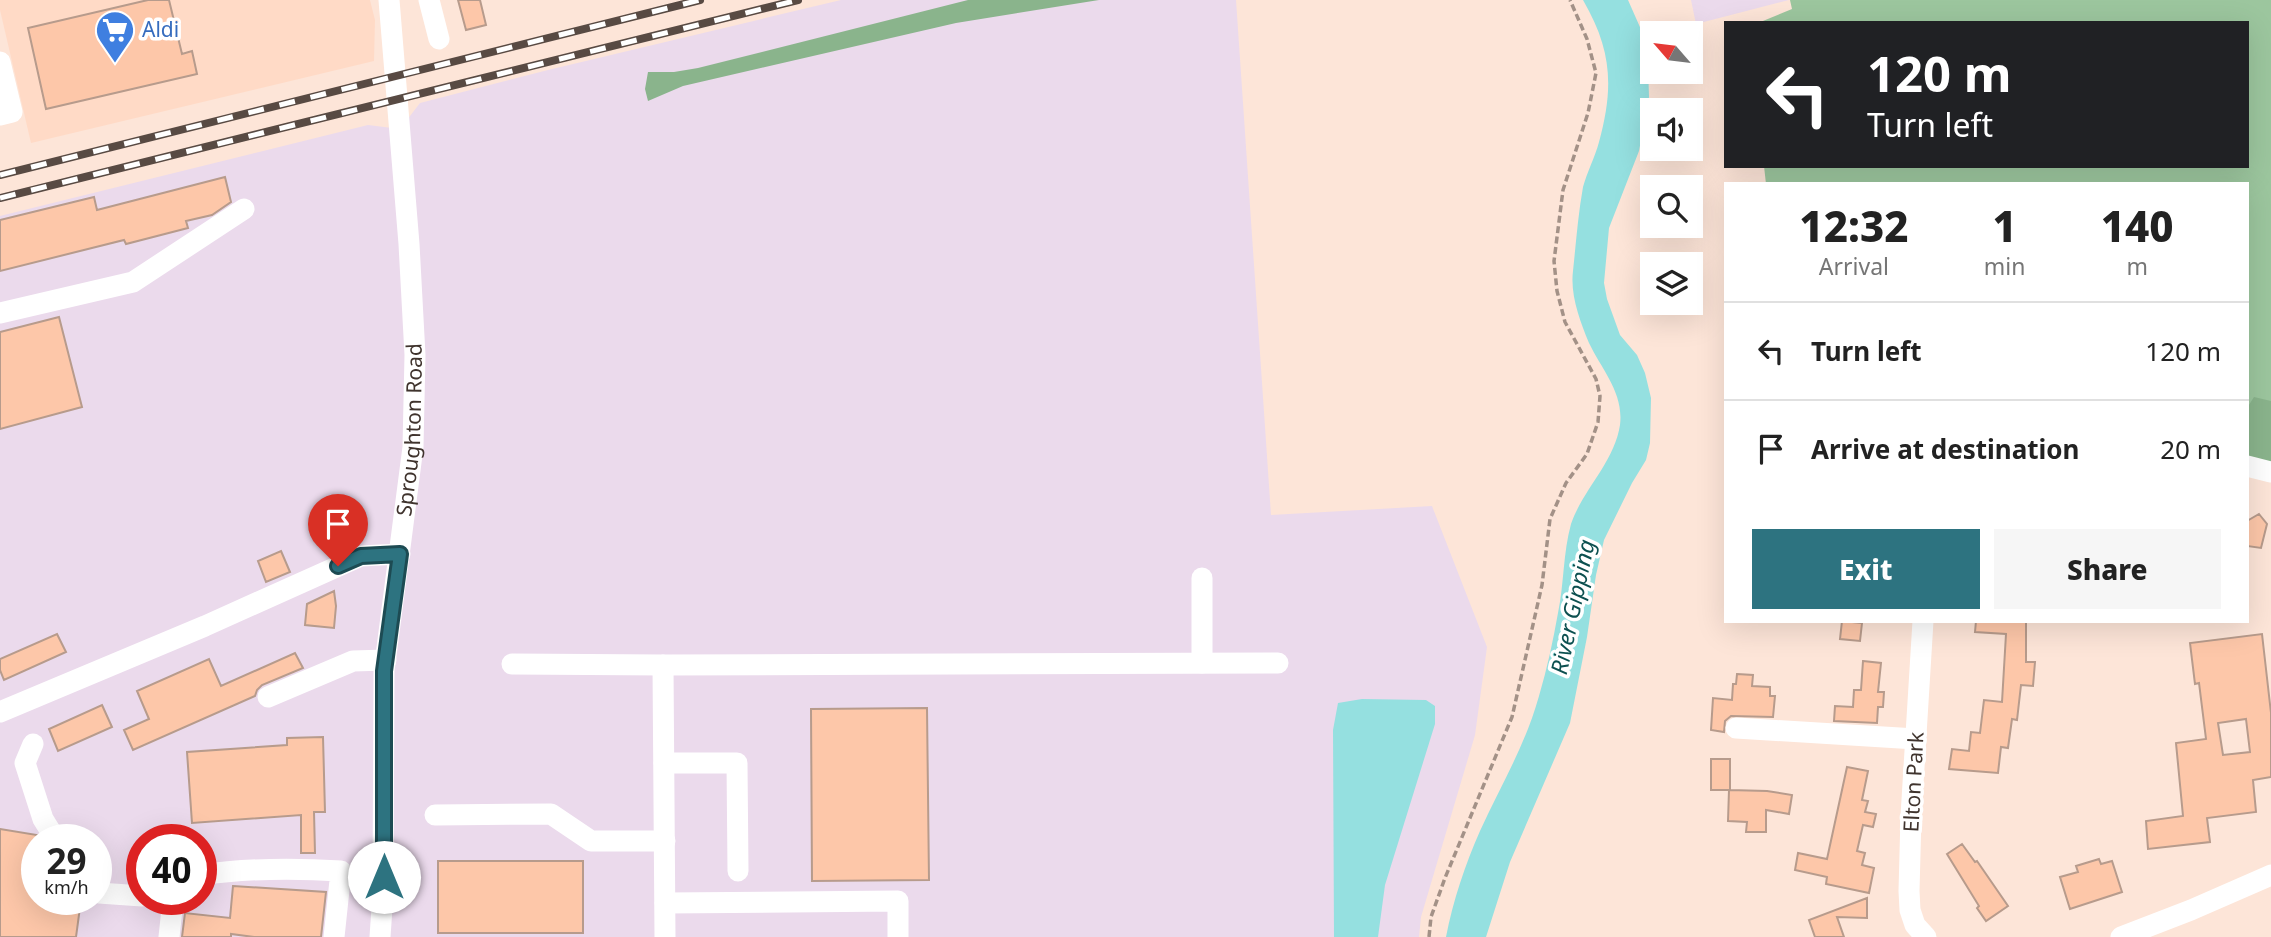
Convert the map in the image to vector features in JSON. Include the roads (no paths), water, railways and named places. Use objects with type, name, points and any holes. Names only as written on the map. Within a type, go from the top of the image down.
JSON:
[{"type":"street","points":[[429,0],[439,39]]},
{"type":"street","name":"Sproughton Road","points":[[380,937],[384,877],[386,660],[413,447],[415,355],[390,2]]},
{"type":"street","points":[[0,62],[12,112],[0,115]]},
{"type":"street","points":[[0,313],[133,282],[244,209]]},
{"type":"street","points":[[2249,466],[2271,472]]},
{"type":"street","points":[[0,712],[205,626],[361,556],[400,554]]},
{"type":"street","points":[[1202,578],[1202,663]]},
{"type":"street","name":"Elton Park","points":[[1923,623],[1909,891],[1910,910],[1916,925],[1926,937]]},
{"type":"street","points":[[268,697],[353,661],[386,660]]},
{"type":"street","points":[[512,664],[1278,663]]},
{"type":"street","points":[[663,665],[665,937]]},
{"type":"street","points":[[1736,728],[1916,739]]},
{"type":"street","points":[[33,744],[25,763],[46,824]]},
{"type":"street","points":[[664,763],[737,762],[738,871]]},
{"type":"street","points":[[435,815],[551,814],[591,841],[664,841]]},
{"type":"street","points":[[217,873],[293,868],[341,871],[334,937]]},
{"type":"street","points":[[2121,937],[2271,875]]},
{"type":"street","points":[[340,877],[384,877]]},
{"type":"street","points":[[665,903],[898,901],[898,937]]},
{"type":"street","points":[[169,937],[171,915]]},
{"type":"water","name":"River Gipping","points":[[1583,0],[1628,0],[1640,27],[1640,84],[1649,84],[1649,98],[1640,98],[1639,151],[1609,228],[1604,283],[1620,335],[1637,355],[1645,373],[1651,398],[1650,443],[1646,460],[1604,540],[1570,723],[1510,862],[1486,937],[1446,937],[1469,857],[1520,749],[1539,696],[1560,602],[1571,524],[1612,452],[1620,425],[1619,402],[1589,343],[1574,299],[1572,280],[1583,187],[1599,142],[1607,104],[1608,69],[1593,18]]},
{"type":"water","points":[[1362,699],[1426,700],[1435,706],[1435,724],[1385,885],[1378,937],[1334,937],[1333,730],[1338,703]]},
{"type":"railway","points":[[0,175],[700,0]]},
{"type":"railway","points":[[0,198],[798,0]]},
{"type":"place","name":"Aldi","points":[[115,64]]}]
